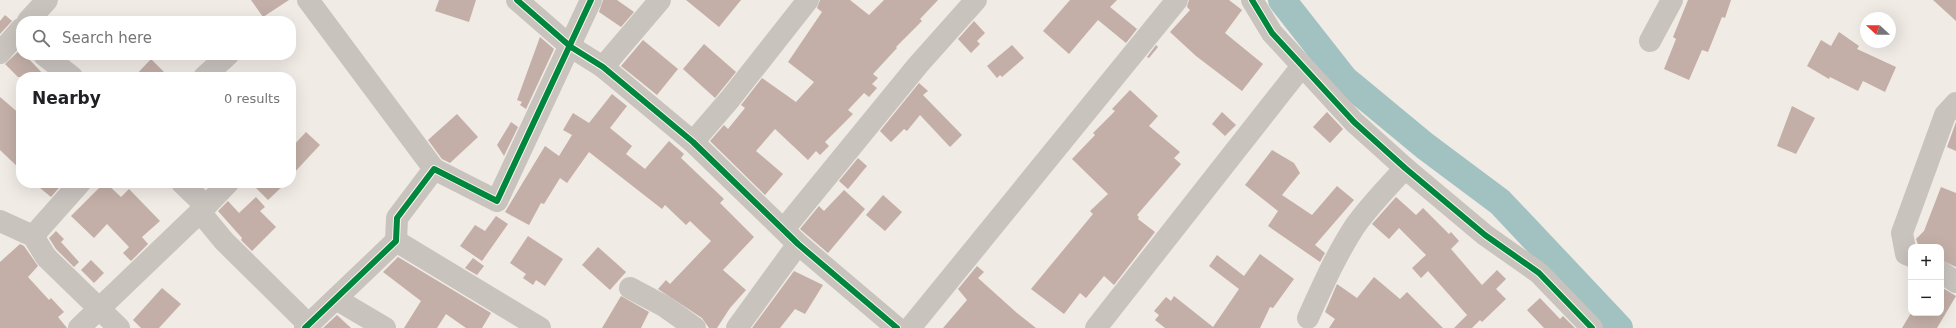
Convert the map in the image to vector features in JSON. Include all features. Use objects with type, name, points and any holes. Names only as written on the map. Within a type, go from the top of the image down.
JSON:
[{"type":"street","points":[[34,16],[47,0]]},
{"type":"street","points":[[308,0],[434,169],[497,201],[592,0]]},
{"type":"street","points":[[517,0],[571,47],[603,67],[693,142],[791,236],[897,328]]},
{"type":"street","points":[[603,67],[660,0]]},
{"type":"street","points":[[693,142],[730,99],[808,0]]},
{"type":"street","points":[[737,328],[791,236],[918,65],[976,0]]},
{"type":"street","points":[[910,328],[1178,0]]},
{"type":"street","points":[[1252,0],[1272,33],[1354,122],[1405,168],[1485,235],[1539,273],[1591,327]]},
{"type":"street","points":[[1650,41],[1672,0]]},
{"type":"street","points":[[0,53],[16,36]]},
{"type":"street","points":[[50,60],[66,72]]},
{"type":"street","points":[[209,72],[223,60]]},
{"type":"street","points":[[1096,328],[1302,66]]},
{"type":"street","points":[[1908,255],[1906,254],[1902,233],[1945,115],[1956,103]]},
{"type":"street","points":[[1308,318],[1332,268],[1355,226],[1405,168]]},
{"type":"street","points":[[186,188],[203,209],[224,241],[307,326],[396,241],[397,218],[434,169]]},
{"type":"street","points":[[32,236],[75,188]]},
{"type":"street","points":[[79,328],[223,188]]},
{"type":"street","points":[[0,221],[32,236],[46,257],[119,328]]},
{"type":"street","points":[[396,241],[540,328]]},
{"type":"street","points":[[1944,274],[1956,282]]},
{"type":"street","points":[[630,288],[664,306],[694,328]]},
{"type":"street","points":[[336,299],[385,328]]},
{"type":"building","points":[[251,0],[289,0],[265,16],[262,16]]},
{"type":"building","points":[[439,0],[476,0],[469,22],[435,11]]},
{"type":"building","points":[[603,0],[617,0],[634,12],[621,27],[599,12]]},
{"type":"building","points":[[686,0],[741,0],[719,27]]},
{"type":"building","points":[[820,0],[850,0],[869,15],[884,0],[938,0],[920,19],[922,21],[896,47],[897,48],[873,74],[878,78],[872,84],[877,88],[869,97],[864,93],[848,110],[853,114],[825,142],[829,146],[820,155],[816,151],[808,160],[775,129],[756,151],[783,174],[765,195],[710,141],[724,125],[728,129],[745,108],[741,105],[762,78],[796,102],[814,82],[788,62],[822,12],[817,8]]},
{"type":"building","points":[[1070,0],[1117,0],[1110,7],[1137,29],[1126,43],[1098,20],[1069,54],[1043,31]]},
{"type":"building","points":[[1189,0],[1229,0],[1242,10],[1225,33],[1263,64],[1242,91],[1196,56],[1170,32],[1190,10],[1187,7]]},
{"type":"building","points":[[1688,0],[1731,0],[1725,18],[1722,17],[1708,52],[1702,50],[1689,80],[1664,69],[1676,39],[1673,37]]},
{"type":"building","points":[[1933,0],[1956,0],[1956,21]]},
{"type":"building","points":[[5,15],[12,21],[0,34],[0,21]]},
{"type":"building","points":[[974,21],[985,33],[977,41],[980,44],[971,53],[958,39]]},
{"type":"building","points":[[1839,32],[1859,46],[1857,49],[1896,67],[1885,92],[1863,81],[1858,91],[1830,77],[1829,79],[1807,66],[1821,40],[1831,46]]},
{"type":"building","points":[[540,37],[554,49],[526,109],[520,105],[522,102],[517,100]]},
{"type":"building","points":[[643,40],[678,69],[657,95],[621,66]]},
{"type":"building","points":[[704,44],[736,72],[715,98],[683,69]]},
{"type":"building","points":[[1012,45],[1024,58],[1002,77],[1000,75],[997,78],[987,66]]},
{"type":"building","points":[[1156,45],[1158,47],[1149,58],[1147,57]]},
{"type":"building","points":[[16,54],[16,60],[30,60],[41,72],[16,72],[16,75],[5,64]]},
{"type":"building","points":[[150,60],[152,60],[164,72],[139,72]]},
{"type":"building","points":[[919,83],[928,91],[923,95],[962,135],[950,147],[920,115],[907,131],[904,129],[891,142],[880,131]]},
{"type":"building","points":[[1130,90],[1158,116],[1149,126],[1180,152],[1174,158],[1181,164],[1137,215],[1139,217],[1138,219],[1155,232],[1114,285],[1104,276],[1086,298],[1080,293],[1064,314],[1031,289],[1093,214],[1090,211],[1108,194],[1072,159],[1095,135],[1093,133],[1115,111],[1112,109]]},
{"type":"building","points":[[612,94],[627,106],[610,128],[632,146],[626,154],[645,169],[669,141],[684,154],[681,158],[724,199],[720,203],[754,237],[723,270],[746,290],[730,308],[717,328],[709,328],[702,318],[658,289],[666,280],[670,284],[711,241],[690,221],[686,225],[665,205],[662,209],[589,152],[567,183],[560,178],[544,204],[541,203],[529,225],[505,212],[545,146],[559,156],[572,135],[563,130],[573,113],[589,123]]},
{"type":"building","points":[[0,97],[16,111],[16,165],[0,150]]},
{"type":"building","points":[[1792,106],[1815,118],[1796,154],[1777,146]]},
{"type":"building","points":[[1222,112],[1236,125],[1225,136],[1212,124]]},
{"type":"building","points":[[1327,112],[1343,129],[1330,143],[1313,127]]},
{"type":"building","points":[[457,114],[478,137],[450,163],[442,159],[428,140]]},
{"type":"building","points":[[511,122],[518,127],[504,156],[497,145]]},
{"type":"building","points":[[1956,122],[1956,151],[1947,147]]},
{"type":"building","points":[[306,132],[320,145],[296,171],[296,143]]},
{"type":"building","points":[[1272,150],[1294,163],[1300,173],[1282,195],[1312,215],[1337,186],[1354,200],[1315,245],[1325,253],[1320,262],[1268,226],[1278,211],[1245,185]]},
{"type":"building","points":[[858,158],[867,166],[848,189],[839,181]]},
{"type":"building","points":[[1941,187],[1956,193],[1956,267],[1944,261],[1944,244],[1918,244],[1916,239],[1924,231]]},
{"type":"building","points":[[40,188],[59,188],[51,197]]},
{"type":"building","points":[[99,188],[111,188],[121,197],[129,189],[160,221],[142,237],[148,244],[131,261],[123,253],[129,247],[107,224],[94,238],[71,216]]},
{"type":"building","points":[[256,188],[281,188],[268,200]]},
{"type":"building","points":[[844,190],[865,209],[828,253],[800,229],[819,206],[824,211]]},
{"type":"building","points":[[883,195],[902,212],[885,231],[866,215]]},
{"type":"building","points":[[256,197],[265,207],[260,211],[276,227],[252,251],[241,240],[242,238],[218,211],[228,201],[239,213]]},
{"type":"building","points":[[1396,197],[1416,215],[1423,208],[1449,234],[1451,232],[1459,241],[1451,249],[1482,285],[1497,270],[1506,279],[1496,289],[1506,299],[1482,322],[1480,320],[1472,328],[1454,328],[1467,315],[1428,271],[1421,278],[1412,268],[1426,255],[1399,228],[1389,239],[1372,224]]},
{"type":"building","points":[[496,216],[508,224],[482,261],[460,246],[475,225],[485,231]]},
{"type":"building","points":[[56,231],[64,239],[61,242],[79,262],[74,267],[56,249],[49,238]]},
{"type":"building","points":[[528,236],[563,259],[545,286],[536,280],[533,285],[523,278],[526,274],[510,263]]},
{"type":"building","points":[[20,244],[24,246],[38,266],[28,277],[49,300],[51,298],[64,312],[58,317],[67,328],[0,328],[0,262]]},
{"type":"building","points":[[598,247],[626,272],[610,290],[582,265]]},
{"type":"building","points":[[1260,254],[1294,279],[1273,308],[1270,307],[1260,328],[1165,328],[1155,320],[1159,315],[1154,311],[1166,297],[1171,301],[1174,296],[1213,327],[1239,289],[1209,266],[1217,255],[1244,276]]},
{"type":"building","points":[[398,257],[491,313],[482,328],[466,328],[446,314],[437,328],[404,328],[421,301],[383,272]]},
{"type":"building","points":[[473,258],[484,266],[477,275],[465,268]]},
{"type":"building","points":[[91,260],[104,273],[94,283],[81,270]]},
{"type":"building","points":[[977,266],[984,272],[978,278],[1036,328],[943,328],[967,300],[958,289]]},
{"type":"building","points":[[794,271],[823,285],[805,314],[795,309],[780,328],[752,328]]},
{"type":"building","points":[[1374,277],[1400,299],[1407,292],[1443,328],[1329,328],[1335,319],[1325,312],[1337,284],[1357,298]]},
{"type":"building","points":[[162,288],[181,304],[159,328],[141,328],[133,320]]},
{"type":"building","points":[[1944,289],[1956,296],[1937,328],[1902,328],[1909,316],[1944,316]]},
{"type":"building","points":[[621,296],[649,312],[641,328],[602,328]]},
{"type":"building","points":[[1540,298],[1560,319],[1563,316],[1575,328],[1544,328],[1527,310]]},
{"type":"building","points":[[337,315],[351,328],[323,328]]},
{"type":"waterway","points":[[1282,0],[1344,79],[1425,146],[1500,202],[1619,328]]},
{"type":"cycle path","points":[[517,0],[571,47],[603,67],[693,142],[798,244],[897,328]]},
{"type":"cycle path","points":[[305,328],[396,241],[397,218],[434,169],[497,201],[591,0]]},
{"type":"cycle path","points":[[1252,0],[1272,33],[1354,122],[1405,168],[1485,235],[1539,273],[1592,328]]}]
